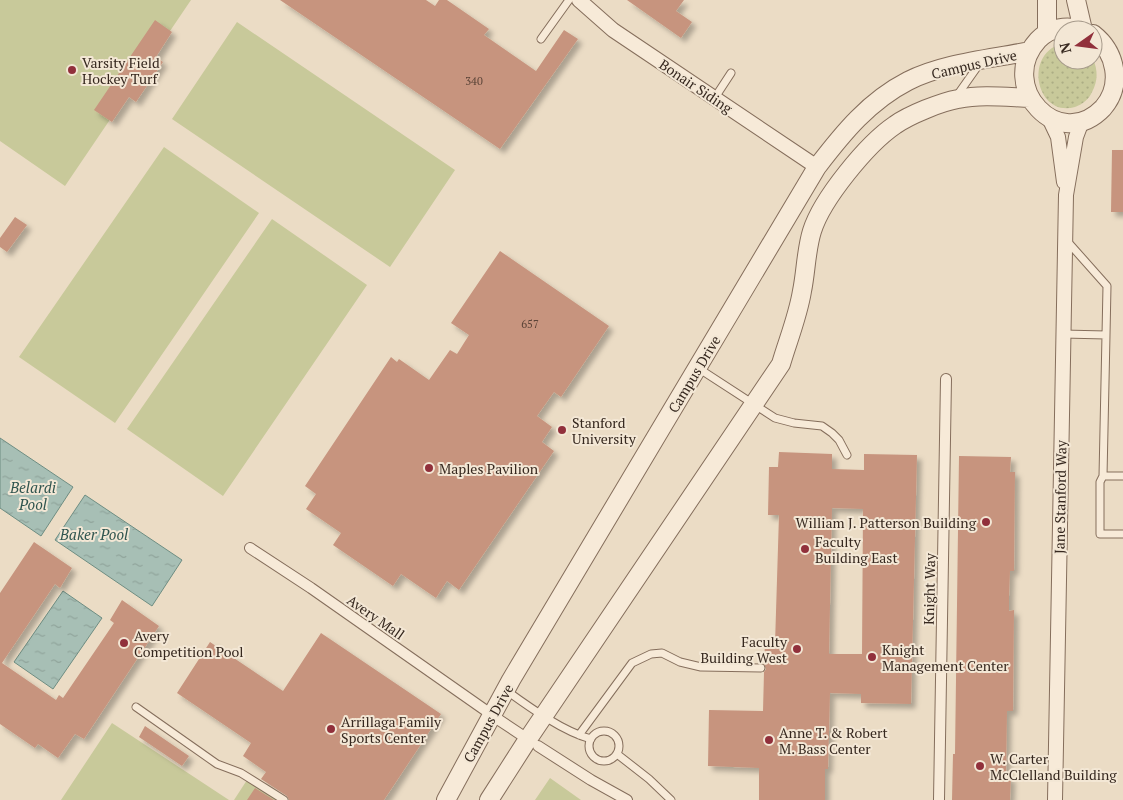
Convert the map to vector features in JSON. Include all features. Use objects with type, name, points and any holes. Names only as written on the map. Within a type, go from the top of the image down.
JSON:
[{"type":"street","points":[[1047,0],[1047,32],[1053,30]]},
{"type":"street","points":[[1076,0],[1081,20]]},
{"type":"street","name":"Bonair Siding","points":[[585,2],[613,30],[817,167]]},
{"type":"street","name":"Jane Stanford Way","points":[[1047,32],[1030,51],[1024,67],[1024,82],[1030,98],[1039,110],[1049,118],[1058,137],[1066,195]]},
{"type":"street","points":[[1049,118],[1063,123],[1082,121],[1098,113],[1116,98],[1114,85],[1118,60],[1103,44]]},
{"type":"street","name":"Campus Drive","points":[[446,800],[507,691],[511,680],[817,167],[863,112],[883,96],[909,80],[942,69],[1030,51]]},
{"type":"street","points":[[489,800],[781,364],[802,294],[812,232],[823,206],[840,182],[873,145],[895,125],[927,110],[955,99],[983,96],[1030,98]]},
{"type":"street","name":"Jane Stanford Way","points":[[1055,800],[1066,195],[1076,137],[1082,121]]},
{"type":"street","name":"Knight Way","points":[[939,800],[946,379]]},
{"type":"street","name":"Avery Mall","points":[[250,548],[311,588],[485,710]]},
{"type":"street","points":[[499,720],[524,736]]},
{"type":"street","points":[[538,746],[591,780],[627,800]]},
{"type":"lane","points":[[541,39],[568,0]]},
{"type":"lane","points":[[955,99],[982,61]]},
{"type":"lane","points":[[714,99],[731,73]]},
{"type":"lane","points":[[1065,239],[1107,286],[1104,476],[1100,482],[1100,534],[1123,534]]},
{"type":"lane","points":[[1063,334],[1106,335]]},
{"type":"lane","points":[[698,368],[755,403],[775,418],[794,423],[822,426],[839,440],[847,455]]},
{"type":"lane","points":[[1104,476],[1123,476]]},
{"type":"lane","points":[[579,735],[632,663],[651,654],[662,653],[680,662],[701,667],[762,668]]},
{"type":"lane","points":[[507,691],[544,716],[579,735],[591,739]]},
{"type":"lane","points":[[136,707],[217,764],[241,773],[284,800]]},
{"type":"lane","points":[[602,731],[612,732],[616,735],[620,744],[617,754],[606,761],[597,759],[589,748],[591,739],[602,731]]},
{"type":"lane","points":[[617,754],[649,779],[671,800]]},
{"type":"green space","name":"Varsity Field Hockey Turf","points":[[0,0],[191,0],[65,186],[0,141]]},
{"type":"green space","points":[[237,22],[455,170],[390,267],[172,119]]},
{"type":"green space","points":[[1053,48],[1053,70],[1096,70],[1096,80],[1091,95],[1075,107],[1062,108],[1051,103],[1039,83],[1042,59]]},
{"type":"green space","points":[[164,147],[259,213],[115,423],[19,357]]},
{"type":"green space","points":[[272,219],[367,285],[223,496],[127,429]]},
{"type":"green space","points":[[112,723],[229,800],[61,800]]},
{"type":"green space","points":[[550,778],[581,800],[535,800]]},
{"type":"green space","points":[[247,780],[277,800],[234,800]]},
{"type":"water","name":"Belardi Pool","points":[[0,438],[73,487],[41,536],[0,508]]},
{"type":"water","name":"Baker Pool","points":[[85,495],[182,560],[152,606],[55,540]]},
{"type":"water","points":[[63,591],[102,618],[53,689],[14,662]]},
{"type":"building","points":[[280,0],[426,0],[435,6],[439,0],[447,0],[489,29],[484,35],[536,71],[564,30],[578,39],[500,149]]},
{"type":"building","points":[[627,0],[684,0],[676,11],[692,22],[681,38]]},
{"type":"building","points":[[155,20],[172,32],[156,57],[163,62],[136,102],[129,97],[112,122],[94,110]]},
{"type":"building","points":[[1112,150],[1123,150],[1123,212],[1111,212]]},
{"type":"building","points":[[15,217],[27,225],[7,252],[0,247],[0,238]]},
{"type":"building","name":"Maples Pavilion","points":[[500,251],[609,326],[561,397],[554,392],[537,416],[552,427],[542,442],[554,451],[459,590],[447,581],[436,598],[401,574],[393,586],[333,545],[341,533],[306,509],[316,494],[305,486],[391,357],[397,362],[399,359],[429,380],[450,350],[457,354],[469,335],[451,323]]},
{"type":"building","points":[[779,452],[832,454],[832,469],[864,470],[864,454],[917,455],[911,704],[861,703],[861,694],[830,693],[828,769],[825,769],[825,800],[759,800],[759,768],[708,766],[709,710],[763,711],[764,672],[766,669],[764,664],[765,643],[775,644],[779,515],[768,515],[769,467],[778,467]],"holes":[[[832,508],[863,509],[862,654],[829,654]]]},
{"type":"building","points":[[959,456],[1011,457],[1010,472],[1015,472],[1014,571],[1010,571],[1009,596],[1009,611],[1014,610],[1013,711],[1007,711],[1006,777],[1011,777],[1010,800],[952,800],[953,754],[955,754]]},
{"type":"building","name":"Avery Competition Pool","points":[[34,542],[72,568],[60,588],[55,584],[2,663],[56,700],[59,695],[63,698],[114,623],[110,620],[122,600],[159,626],[84,739],[75,734],[58,758],[38,744],[35,748],[0,724],[0,593]]},
{"type":"building","name":"Arrillaga Family Sports Center","points":[[321,633],[441,714],[384,800],[289,800],[287,796],[261,779],[266,772],[243,756],[251,743],[177,693],[210,642],[283,691]]},
{"type":"building","points":[[145,726],[189,756],[182,766],[139,737]]},
{"type":"building","points":[[255,788],[274,800],[247,800]]},
{"type":"place","name":"Varsity Field Hockey Turf","points":[[72,70]]},
{"type":"place","name":"Stanford University","points":[[562,430]]},
{"type":"place","name":"Maples Pavilion","points":[[429,468]]},
{"type":"place","name":"William J. Patterson Building","points":[[986,522]]},
{"type":"place","name":"Faculty Building East","points":[[805,549]]},
{"type":"place","name":"Avery Competition Pool","points":[[124,643]]},
{"type":"place","name":"Faculty Building West","points":[[797,649]]},
{"type":"place","name":"Knight Management Center","points":[[872,657]]},
{"type":"place","name":"Arrillaga Family Sports Center","points":[[331,729]]},
{"type":"place","name":"Anne T. & Robert M. Bass Center","points":[[769,740]]},
{"type":"place","name":"W. Carter McClelland Building","points":[[980,766]]}]
